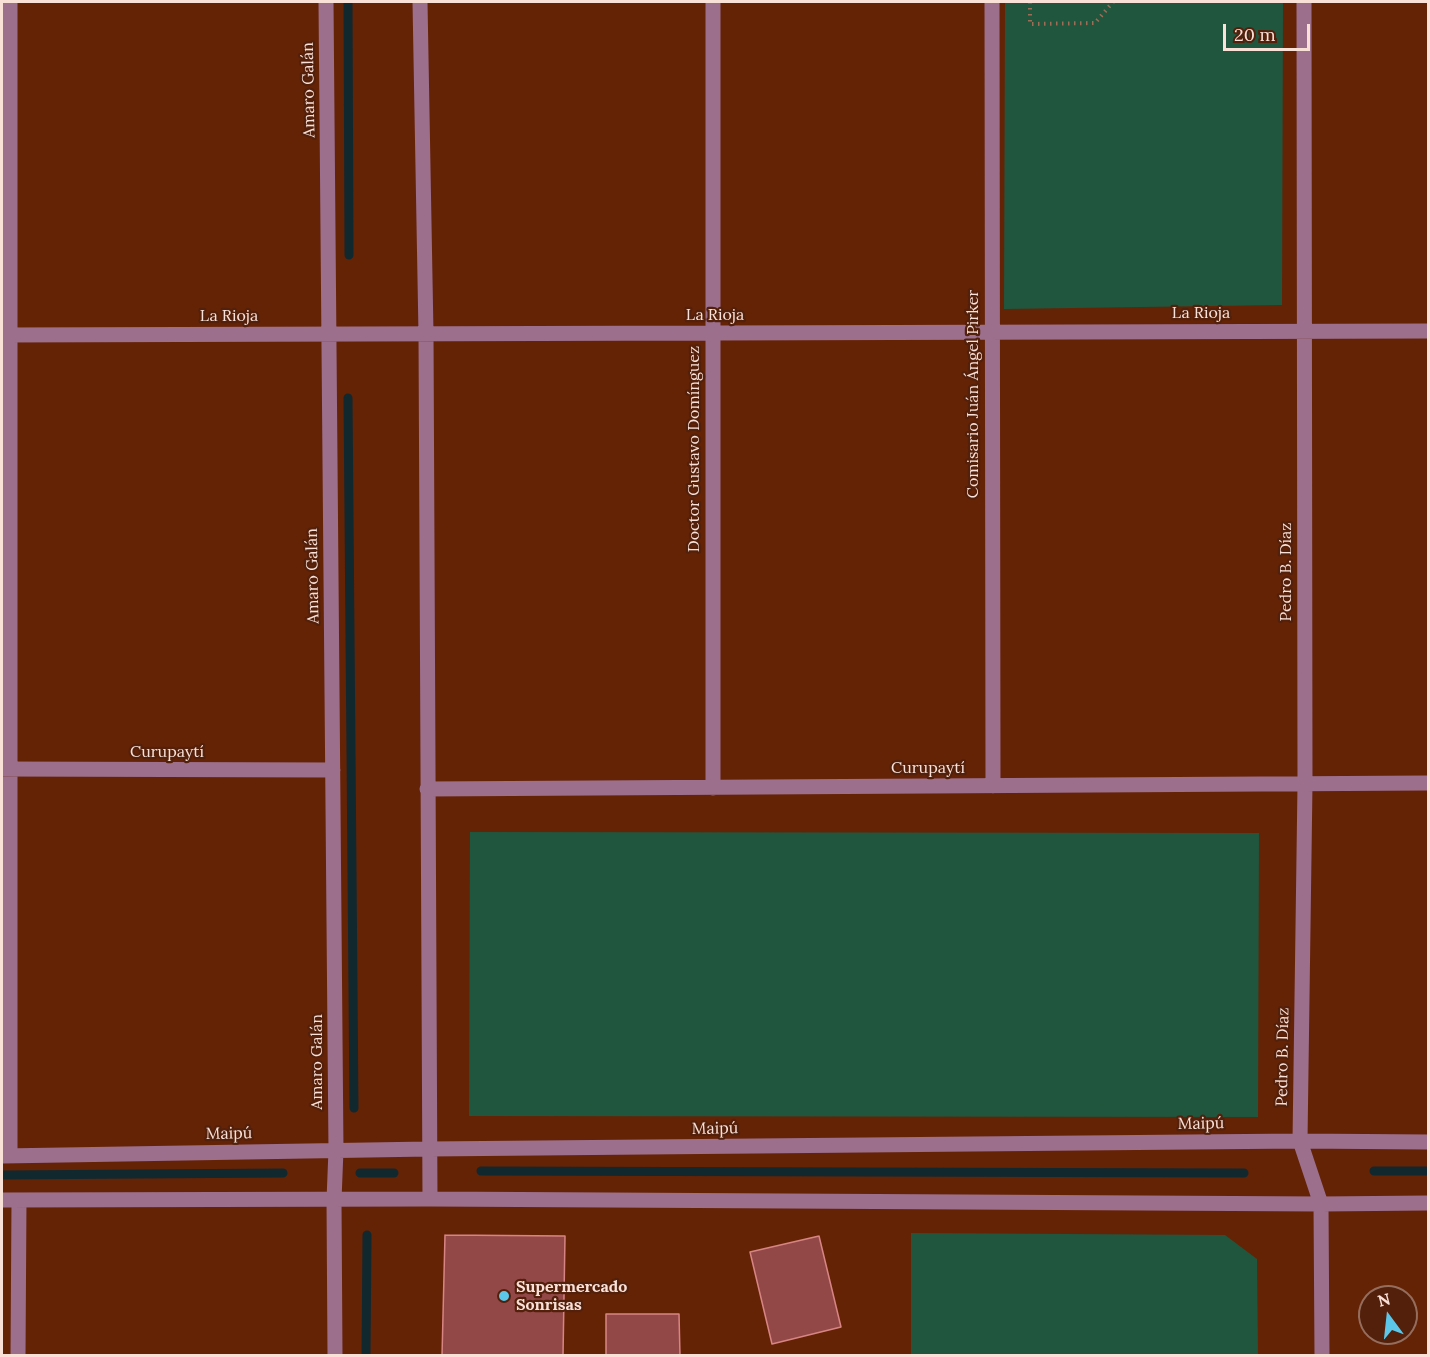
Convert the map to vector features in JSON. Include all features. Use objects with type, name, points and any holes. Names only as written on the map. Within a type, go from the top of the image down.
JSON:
[{"type":"street","points":[[5,1156],[5,335],[10,2]]},
{"type":"street","name":"Amaro Galán","points":[[326,2],[336,1150],[334,1200]]},
{"type":"street","points":[[420,2],[426,334],[430,1199]]},
{"type":"street","name":"Doctor Gustavo Domínguez","points":[[713,2],[713,788]]},
{"type":"street","name":"Comisario Juán Ángel Pirker","points":[[992,2],[993,786]]},
{"type":"street","name":"Pedro B. Díaz","points":[[1304,2],[1305,784],[1300,1141],[1321,1204]]},
{"type":"street","name":"La Rioja","points":[[5,335],[1428,331]]},
{"type":"street","name":"Curupaytí","points":[[5,769],[333,770]]},
{"type":"street","name":"Curupaytí","points":[[427,789],[1428,783]]},
{"type":"street","name":"Maipú","points":[[5,1156],[429,1149],[1300,1141],[1428,1142]]},
{"type":"street","points":[[2,1200],[430,1199],[1428,1203]]},
{"type":"street","points":[[18,1200],[18,1356]]},
{"type":"street","points":[[334,1200],[335,1356]]},
{"type":"street","points":[[1321,1204],[1322,1356]]},
{"type":"path","points":[[1030,2],[1030,24],[1095,23],[1113,2]]},
{"type":"green space","points":[[1005,2],[1283,2],[1282,305],[1004,309]]},
{"type":"green space","points":[[470,832],[1259,833],[1258,1117],[469,1116]]},
{"type":"green space","points":[[911,1233],[1225,1235],[1257,1259],[1258,1355],[911,1355]]},
{"type":"building","name":"Supermercado Sonrisas","points":[[445,1235],[565,1236],[563,1356],[442,1356]]},
{"type":"building","points":[[819,1236],[841,1327],[772,1344],[750,1252]]},
{"type":"building","points":[[606,1314],[679,1314],[680,1356],[606,1356]]},
{"type":"waterway","points":[[348,2],[349,255]]},
{"type":"waterway","points":[[348,398],[354,1108]]},
{"type":"waterway","points":[[481,1171],[1244,1173]]},
{"type":"waterway","points":[[1374,1171],[1428,1171]]},
{"type":"waterway","points":[[2,1175],[283,1173]]},
{"type":"waterway","points":[[360,1173],[394,1173]]},
{"type":"waterway","points":[[366,1356],[367,1235]]},
{"type":"place","name":"Supermercado Sonrisas","points":[[504,1296]]}]
